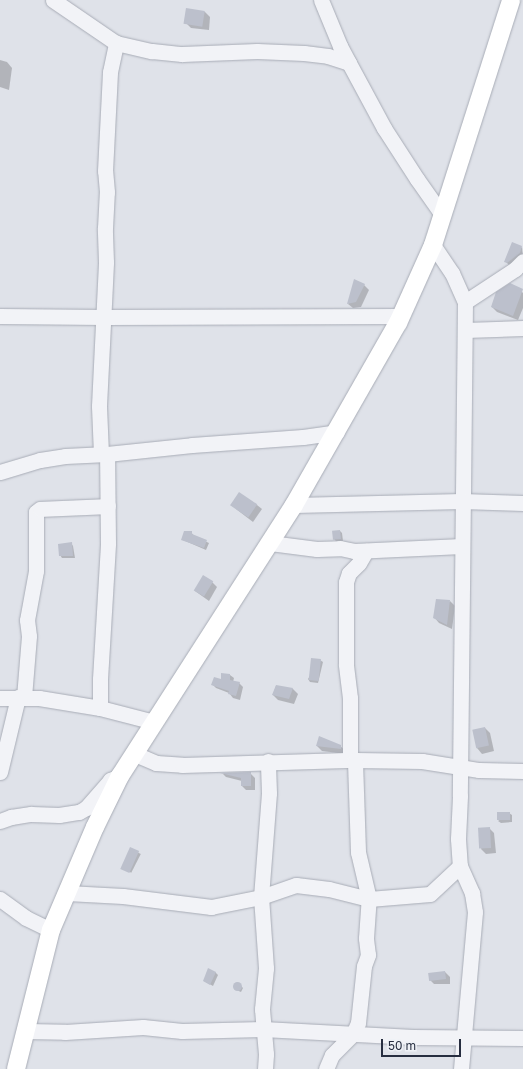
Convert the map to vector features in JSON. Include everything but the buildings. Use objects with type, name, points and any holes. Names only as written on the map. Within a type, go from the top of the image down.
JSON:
[{"type":"main road","points":[[16,1069],[51,930],[95,827],[120,776],[294,506],[401,316],[432,245],[441,213],[464,147],[511,0]]},
{"type":"street","points":[[53,0],[116,43],[152,51],[182,54],[257,51],[304,53],[328,56],[349,63]]},
{"type":"street","points":[[321,0],[340,46],[384,128],[441,213]]},
{"type":"street","points":[[100,708],[108,506],[100,366],[104,318],[107,192],[105,171],[110,72],[116,43]]},
{"type":"street","points":[[432,245],[452,273],[465,302],[458,839],[460,866],[472,893],[475,912],[461,1069]]},
{"type":"street","points":[[465,302],[515,269],[523,261]]},
{"type":"street","points":[[0,316],[104,318],[401,316]]},
{"type":"street","points":[[465,330],[523,328]]},
{"type":"street","points":[[0,472],[40,460],[192,445],[303,437],[337,432]]},
{"type":"street","points":[[294,506],[462,501],[523,503]]},
{"type":"street","points":[[0,772],[21,697],[29,636],[27,620],[36,571],[36,512],[40,509],[108,506]]},
{"type":"street","points":[[270,543],[317,549],[334,548],[354,551],[462,546]]},
{"type":"street","points":[[326,1069],[332,1055],[353,1034],[358,1023],[364,966],[368,955],[366,938],[370,899],[358,852],[350,698],[346,664],[346,582],[349,573],[359,563],[366,551]]},
{"type":"street","points":[[0,698],[21,697],[100,708],[154,722]]},
{"type":"street","points":[[135,754],[156,762],[182,765],[268,761],[353,760],[422,762],[460,766],[479,770],[523,771]]},
{"type":"street","points":[[265,1069],[266,1054],[262,1009],[266,968],[261,897],[269,793],[268,761]]},
{"type":"street","points":[[0,821],[11,817],[79,812],[86,808],[110,780],[120,776]]},
{"type":"street","points":[[67,893],[123,896],[201,907],[223,905],[261,897],[296,885],[323,888],[370,899],[430,894],[460,866]]},
{"type":"street","points":[[0,899],[26,918],[51,930]]},
{"type":"street","points":[[26,1031],[65,1032],[143,1027],[182,1031],[263,1030],[413,1037],[523,1038]]}]
